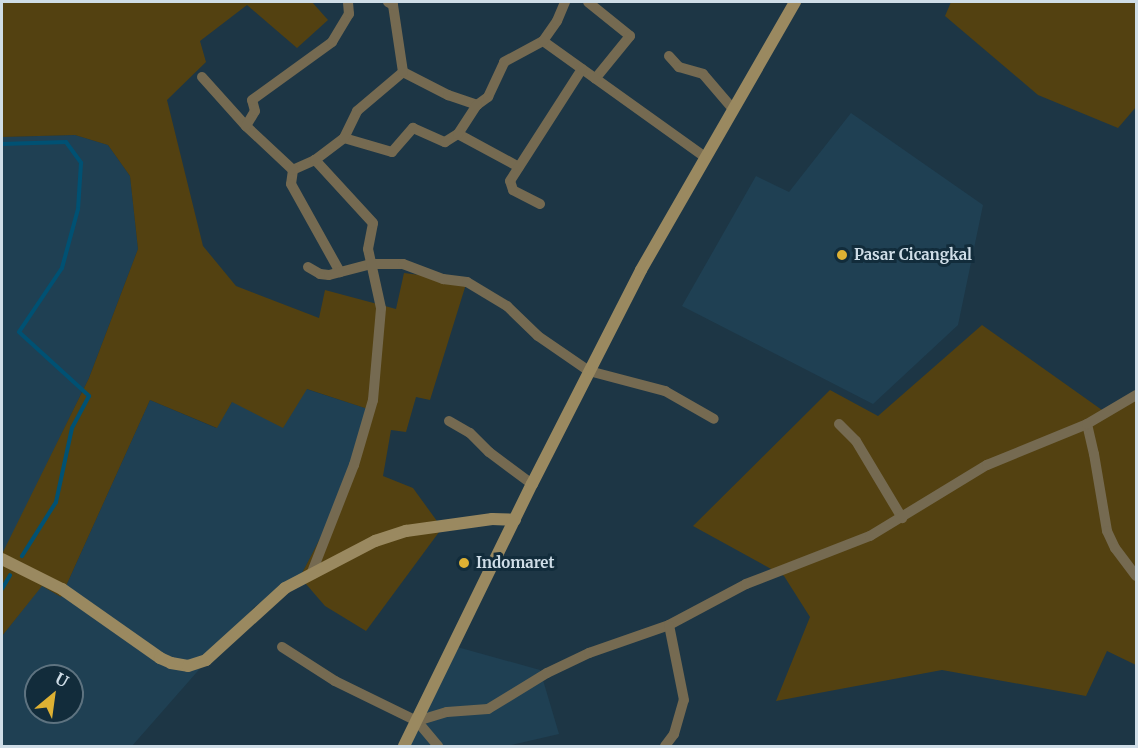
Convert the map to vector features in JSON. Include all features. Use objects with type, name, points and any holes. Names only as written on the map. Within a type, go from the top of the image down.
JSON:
[{"type":"main road","points":[[404,747],[532,484],[590,371],[705,157],[795,2]]},
{"type":"main road","points":[[2,559],[62,589],[160,658],[188,666],[206,660],[285,588],[375,541],[406,531],[492,519],[515,520]]},
{"type":"street","points":[[246,126],[255,111],[252,100],[332,42],[349,14],[348,2]]},
{"type":"street","points":[[388,2],[393,5],[403,72]]},
{"type":"street","points":[[344,138],[392,152],[413,128],[445,142],[458,134],[477,105],[488,98],[504,62],[543,41],[557,21],[565,2]]},
{"type":"street","points":[[588,2],[630,36],[595,79]]},
{"type":"street","points":[[543,41],[705,157]]},
{"type":"street","points":[[669,56],[679,66],[702,74],[733,109]]},
{"type":"street","points":[[540,204],[510,186],[519,167],[582,69]]},
{"type":"street","points":[[293,170],[315,160],[344,138],[357,111],[403,72]]},
{"type":"street","points":[[403,72],[448,95],[477,105]]},
{"type":"street","points":[[202,77],[246,126],[293,170]]},
{"type":"street","points":[[458,134],[519,167]]},
{"type":"street","points":[[312,572],[354,465],[373,400],[381,308],[369,249],[373,223],[315,160]]},
{"type":"street","points":[[293,170],[291,184],[340,272]]},
{"type":"street","points":[[308,267],[320,274],[340,272],[371,264],[403,264],[443,279],[479,287],[507,306],[538,336],[590,371],[665,391],[714,419]]},
{"type":"street","points":[[417,721],[447,712],[488,709],[547,673],[589,653],[669,625],[746,584],[870,536],[987,465],[1086,424],[1137,395]]},
{"type":"street","points":[[449,421],[470,433],[489,452],[532,484]]},
{"type":"street","points":[[839,424],[856,441],[902,518]]},
{"type":"street","points":[[1086,424],[1094,454],[1107,531],[1115,548],[1137,576]]},
{"type":"street","points":[[665,747],[674,734],[684,700],[669,625]]},
{"type":"street","points":[[282,647],[335,681],[417,721],[438,747]]},
{"type":"shaded area","points":[[2,2],[312,2],[328,20],[297,48],[247,5],[200,41],[206,62],[167,100],[203,246],[236,286],[319,318],[325,290],[396,309],[404,273],[467,281],[430,400],[416,397],[406,432],[391,430],[383,476],[413,488],[442,528],[366,631],[325,606],[300,577],[358,466],[371,410],[307,389],[283,428],[232,402],[217,428],[150,400],[61,597],[42,586],[2,636],[2,554],[89,378],[138,249],[130,176],[108,145],[75,135],[2,137]]},
{"type":"shaded area","points":[[951,2],[1136,2],[1136,107],[1118,128],[1038,95],[945,16]]},
{"type":"shaded area","name":"Pasar Cicangkal","points":[[851,113],[983,205],[958,325],[873,404],[682,306],[756,176],[789,192]]},
{"type":"shaded area","points":[[75,135],[108,145],[130,176],[138,249],[89,378],[3,554],[2,137]]},
{"type":"shaded area","points":[[982,325],[1109,415],[1136,399],[1136,665],[1107,651],[1086,696],[942,670],[776,701],[810,617],[784,576],[693,526],[830,390],[878,416]]},
{"type":"shaded area","points":[[306,389],[371,410],[358,466],[300,577],[254,607],[132,746],[2,746],[2,636],[42,585],[61,597],[150,400],[216,428],[232,402]]},
{"type":"shaded area","points":[[450,645],[540,670],[559,734],[507,746],[399,746]]},
{"type":"waterway","points":[[2,144],[66,142],[81,163],[78,209],[62,268],[19,332],[89,396],[72,428],[56,502],[22,556]]},
{"type":"waterway","points":[[2,589],[10,575]]},
{"type":"place","name":"Pasar Cicangkal","points":[[842,255]]},
{"type":"place","name":"Indomaret","points":[[464,563]]}]
